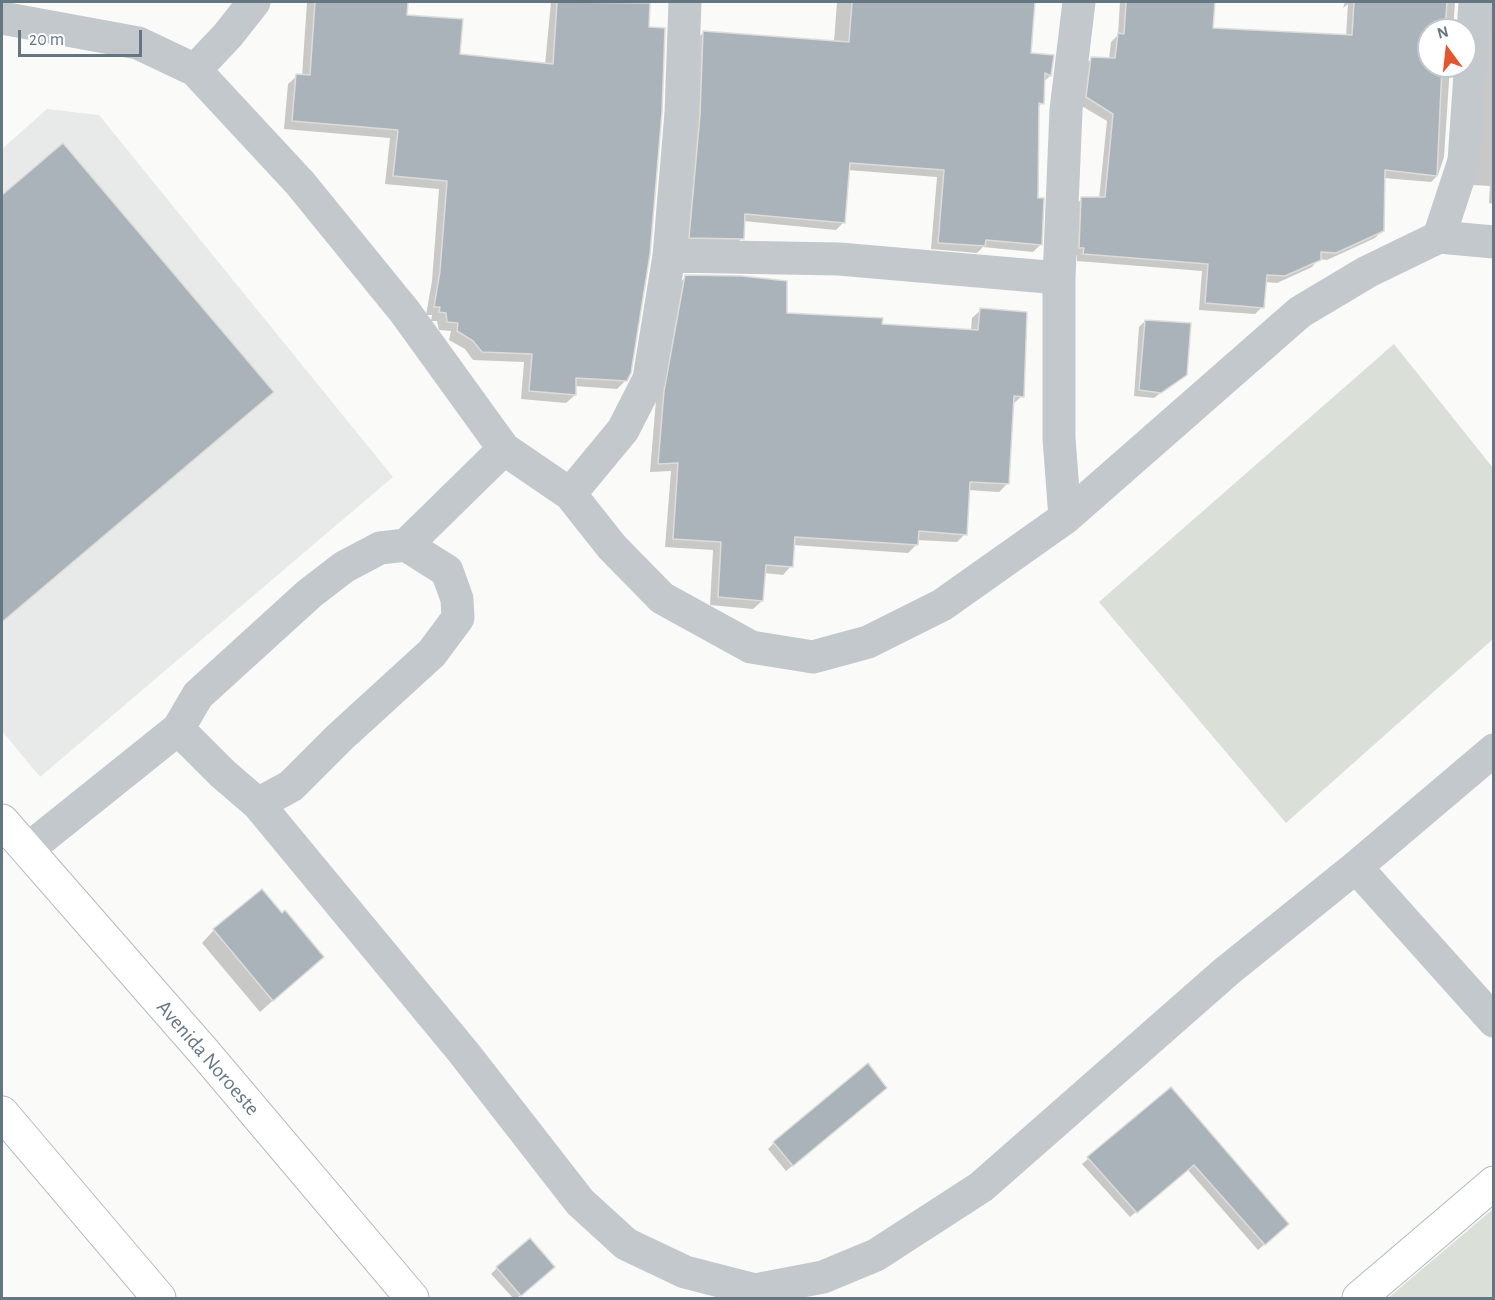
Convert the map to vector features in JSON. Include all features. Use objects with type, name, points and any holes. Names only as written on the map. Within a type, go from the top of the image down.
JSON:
[{"type":"street","points":[[195,70],[228,35],[254,2]]},
{"type":"street","points":[[570,494],[624,430],[649,379],[669,256],[681,113],[685,2]]},
{"type":"street","points":[[1065,518],[1059,438],[1059,278],[1066,110],[1078,2]]},
{"type":"street","points":[[1439,237],[1464,161],[1475,2]]},
{"type":"street","points":[[2,18],[138,43],[195,70],[308,192],[405,312],[504,449],[570,494],[612,547],[662,598],[751,647],[813,657],[868,642],[942,605],[1065,518],[1300,312],[1367,272],[1439,237],[1494,242]]},
{"type":"street","points":[[669,256],[839,259],[1059,278]]},
{"type":"street","points":[[27,850],[178,729],[198,695],[309,594],[344,567],[380,548],[406,545],[504,449]]},
{"type":"street","points":[[258,804],[291,786],[339,738],[432,653],[458,618],[457,598],[447,571],[406,545]]},
{"type":"street","points":[[178,729],[223,774],[258,804],[464,1053],[580,1202],[626,1244],[686,1272],[755,1290],[823,1277],[876,1256],[981,1187],[1227,971],[1356,867],[1494,750]]},
{"type":"street","name":"Avenida Noroeste","points":[[2,821],[204,1052],[412,1299]]},
{"type":"street","points":[[1356,867],[1494,1020]]},
{"type":"street","points":[[2,1113],[159,1299]]},
{"type":"street","points":[[1359,1299],[1494,1183]]},
{"type":"shaded area","points":[[47,109],[99,115],[393,477],[40,777],[2,731],[2,149]]},
{"type":"shaded area","points":[[1394,344],[1493,468],[1493,639],[1286,823],[1099,602]]},
{"type":"shaded area","points":[[1493,1209],[1493,1298],[1388,1298]]},
{"type":"building","points":[[315,2],[408,2],[407,15],[463,19],[460,54],[553,64],[557,2],[650,3],[649,27],[665,28],[662,112],[650,254],[631,373],[627,381],[576,378],[576,395],[529,391],[532,354],[482,352],[473,341],[457,331],[458,323],[447,322],[446,313],[439,312],[440,307],[434,307],[440,271],[447,181],[393,176],[398,130],[292,121],[296,74],[310,75]]},
{"type":"building","points":[[852,2],[1035,2],[1031,53],[1054,55],[1051,76],[1045,73],[1044,104],[1039,103],[1038,198],[1044,198],[1042,245],[986,240],[985,246],[938,243],[944,170],[850,163],[845,223],[745,214],[744,239],[689,238],[700,115],[703,31],[849,42]]},
{"type":"building","points":[[1126,2],[1215,2],[1213,28],[1352,35],[1354,2],[1447,2],[1446,18],[1417,18],[1417,78],[1441,78],[1437,176],[1385,170],[1384,231],[1336,253],[1321,252],[1321,260],[1285,276],[1267,275],[1264,308],[1205,303],[1208,264],[1083,254],[1084,248],[1079,248],[1081,197],[1105,197],[1113,114],[1086,97],[1091,57],[1115,58],[1118,33],[1124,34]]},
{"type":"building","points":[[63,143],[274,392],[2,622],[2,195]]},
{"type":"building","points":[[685,275],[742,276],[787,281],[787,313],[883,318],[882,324],[978,330],[980,308],[1027,312],[1024,397],[1014,396],[1009,484],[970,482],[967,535],[919,531],[918,545],[795,537],[793,567],[766,565],[763,601],[718,597],[721,542],[673,539],[678,463],[658,464],[664,391]]},
{"type":"building","points":[[1145,320],[1191,323],[1187,375],[1161,393],[1139,390]]},
{"type":"building","points":[[262,889],[282,913],[285,910],[324,957],[273,1001],[213,929]]},
{"type":"building","points":[[868,1063],[887,1088],[793,1166],[773,1142]]},
{"type":"building","points":[[1171,1087],[1289,1224],[1265,1245],[1194,1165],[1137,1213],[1087,1157]]},
{"type":"building","points":[[530,1238],[555,1267],[521,1296],[496,1267]]}]
